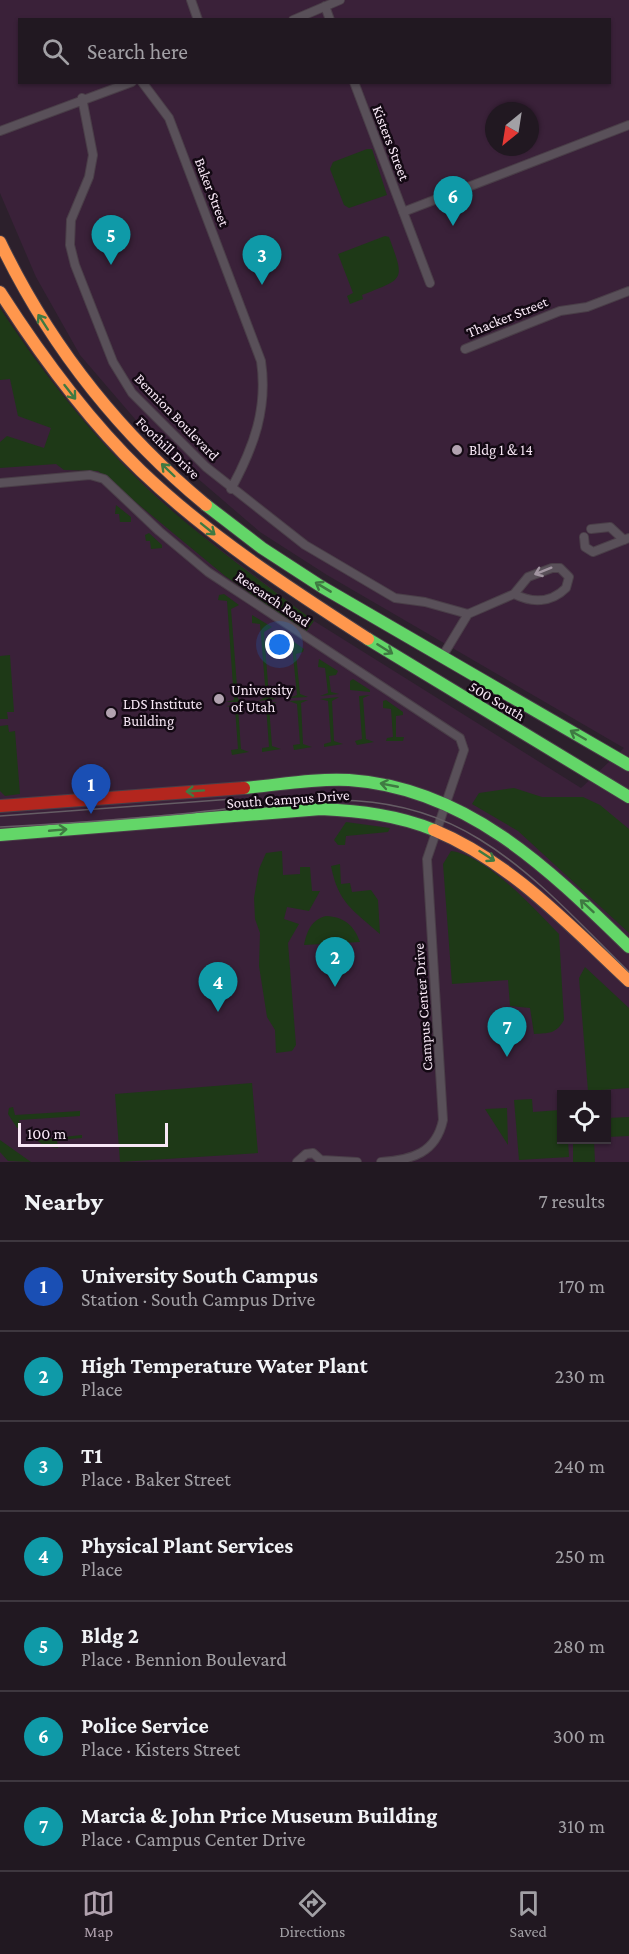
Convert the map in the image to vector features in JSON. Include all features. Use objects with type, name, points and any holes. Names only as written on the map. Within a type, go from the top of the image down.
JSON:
[{"type":"main road","name":"Foothill Drive","points":[[0,242],[22,288],[72,365],[139,443],[218,514],[261,548],[374,617]]},
{"type":"main road","name":"500 South","points":[[0,292],[76,400],[141,470],[225,543],[351,628],[629,797]]},
{"type":"main road","name":"500 South","points":[[374,617],[629,765]]},
{"type":"main road","points":[[420,671],[442,657]]},
{"type":"main road","name":"South Campus Drive","points":[[0,806],[346,780],[396,786],[443,807],[485,822],[529,854],[629,947]]},
{"type":"main road","name":"South Campus Drive","points":[[0,835],[335,809],[404,817],[436,828],[474,848],[515,877],[629,981]]},
{"type":"street","points":[[191,0],[197,18]]},
{"type":"street","points":[[298,18],[340,0]]},
{"type":"street","points":[[325,6],[329,18]]},
{"type":"street","points":[[0,131],[82,98],[126,84]]},
{"type":"street","name":"Baker Street","points":[[144,84],[169,118],[261,361],[264,383],[262,415],[252,447],[231,489]]},
{"type":"street","name":"Kisters Street","points":[[355,84],[430,283]]},
{"type":"street","name":"Bennion Boulevard","points":[[82,98],[93,155],[89,177],[71,220],[70,244],[75,265],[113,362],[123,380],[168,431],[231,489],[305,545],[395,598],[425,602],[468,614]]},
{"type":"street","points":[[403,212],[629,125]]},
{"type":"street","name":"Thacker Street","points":[[465,349],[560,310],[587,308],[629,291]]},
{"type":"street","name":"Research Road","points":[[0,483],[90,475],[104,479],[159,531],[208,572],[460,738],[464,750],[443,807]]},
{"type":"street","points":[[591,529],[610,527],[626,539]]},
{"type":"street","points":[[584,537],[585,547],[593,552],[626,539]]},
{"type":"street","points":[[442,657],[468,614],[514,594],[528,577],[552,568],[564,570],[569,577],[567,588],[551,598],[529,601],[514,594]]},
{"type":"street","name":"Campus Center Drive","points":[[381,1162],[402,1161],[423,1153],[436,1138],[443,1120],[427,872],[428,850],[443,807]]},
{"type":"street","points":[[297,1162],[306,1154],[313,1153],[323,1161],[357,1162]]},
{"type":"shaded area","points":[[0,0],[629,0],[629,1162],[0,1162],[0,308],[30,354],[88,426],[134,475],[183,521],[314,621],[581,788],[624,748],[327,575],[260,532],[153,440],[80,355],[36,277],[0,193]]},
{"type":"green space","points":[[372,149],[387,195],[349,208],[344,205],[330,169],[333,162]]},
{"type":"green space","points":[[385,236],[389,237],[398,262],[398,276],[394,281],[362,295],[363,299],[350,304],[347,296],[353,293],[338,254]]},
{"type":"green space","points":[[0,308],[40,366],[108,448],[184,521],[314,621],[306,632],[225,576],[98,471],[64,470],[56,464],[0,468],[0,442],[7,436],[44,448],[51,428],[18,416],[10,379],[0,380]]},
{"type":"green space","points":[[116,505],[131,517],[131,522],[120,522],[119,514],[115,514]]},
{"type":"green space","points":[[149,533],[162,545],[162,548],[151,549],[150,541],[146,541],[145,535]]},
{"type":"green space","points":[[224,594],[239,605],[231,609],[238,699],[246,702],[226,702],[234,700],[227,601],[218,600],[219,595]]},
{"type":"green space","points":[[252,615],[272,627],[264,632],[269,697],[277,699],[258,701],[266,697],[260,624],[252,623]]},
{"type":"green space","points":[[284,637],[304,649],[303,652],[296,654],[300,694],[308,697],[289,698],[297,695],[292,646],[284,645]]},
{"type":"green space","points":[[10,655],[14,712],[7,712],[8,719],[0,719],[0,656]]},
{"type":"green space","points":[[319,659],[338,671],[336,675],[329,676],[331,692],[339,694],[320,696],[328,693],[325,668],[318,667]]},
{"type":"green space","points":[[353,679],[370,692],[350,690],[350,681]]},
{"type":"green space","points":[[370,695],[363,698],[366,739],[374,742],[357,745],[355,741],[362,739],[359,696]]},
{"type":"green space","points":[[339,697],[332,701],[334,741],[343,744],[324,747],[324,744],[331,742],[328,701],[320,699]]},
{"type":"green space","points":[[308,700],[301,703],[303,744],[312,747],[294,750],[293,745],[300,744],[297,704],[289,701]]},
{"type":"green space","points":[[386,700],[403,712],[403,715],[396,716],[396,737],[404,737],[403,741],[386,741],[387,738],[393,737],[391,709],[383,708],[383,701]]},
{"type":"green space","points":[[277,702],[269,706],[272,746],[281,749],[262,752],[262,748],[269,747],[266,706],[258,704]]},
{"type":"green space","points":[[246,704],[238,708],[241,749],[249,752],[232,755],[231,750],[238,749],[235,708],[226,706]]},
{"type":"green space","points":[[8,725],[9,732],[15,731],[20,794],[5,796],[0,791],[0,726]]},
{"type":"green space","points":[[514,788],[542,797],[583,797],[600,805],[629,829],[629,933],[518,831],[472,804],[479,793]]},
{"type":"green space","points":[[346,822],[390,828],[388,832],[346,836],[345,845],[338,845],[334,840]]},
{"type":"green space","points":[[282,851],[283,875],[300,874],[300,867],[310,867],[312,891],[320,891],[309,911],[287,907],[284,919],[299,924],[288,943],[296,1045],[292,1051],[276,1053],[275,1030],[267,1017],[259,966],[260,933],[255,919],[254,898],[259,869],[266,853]]},
{"type":"green space","points":[[451,851],[465,855],[494,872],[524,898],[559,934],[564,1020],[555,1030],[534,1034],[530,1008],[510,1006],[508,980],[452,984],[443,864]]},
{"type":"green space","points":[[340,864],[341,884],[350,883],[352,892],[371,890],[378,900],[380,934],[354,912],[342,897],[331,866]]},
{"type":"green space","points":[[326,916],[348,923],[360,942],[304,945],[310,927],[317,920]]},
{"type":"green space","points":[[585,967],[629,1008],[629,1088],[588,1090],[579,978]]},
{"type":"green space","points":[[252,1083],[258,1153],[120,1162],[115,1094]]},
{"type":"green space","points":[[532,1099],[533,1112],[557,1110],[557,1144],[568,1144],[569,1157],[519,1160],[514,1100]]},
{"type":"green space","points":[[13,1107],[15,1115],[80,1111],[80,1116],[19,1120],[20,1128],[17,1128],[8,1114],[9,1108]]},
{"type":"green space","points":[[507,1108],[508,1145],[485,1109]]},
{"type":"green space","points":[[629,1117],[629,1136],[611,1137],[611,1118]]},
{"type":"green space","points":[[82,1135],[82,1138],[57,1140],[58,1148],[45,1146],[36,1140]]},
{"type":"green space","points":[[0,1140],[31,1162],[8,1161],[0,1152]]},
{"type":"green space","points":[[573,1144],[594,1144],[595,1162],[573,1162]]},
{"type":"tram line","points":[[0,816],[233,799]]},
{"type":"tram line","points":[[0,827],[191,813],[302,801],[373,802],[409,809],[444,821],[500,853],[539,884],[629,972]]},
{"type":"traffic: fast","points":[[206,505],[262,548],[322,587],[629,765]]},
{"type":"traffic: fast","points":[[368,639],[629,797]]},
{"type":"traffic: fast","points":[[244,788],[310,781],[349,780],[392,786],[431,798],[503,837],[568,889],[629,947]]},
{"type":"traffic: fast","points":[[0,835],[321,809],[378,815],[434,830]]},
{"type":"traffic: slow","points":[[0,242],[41,317],[89,385],[144,448],[206,505]]},
{"type":"traffic: slow","points":[[0,292],[65,386],[141,471],[194,518],[222,539],[279,581],[368,639]]},
{"type":"traffic: slow","points":[[434,830],[462,843],[514,877],[561,917],[629,981]]},
{"type":"traffic: jam","points":[[0,806],[244,788]]},
{"type":"place","name":"Police Service","points":[[453,226]]},
{"type":"place","name":"Bldg 2","points":[[111,265]]},
{"type":"place","name":"T1","points":[[262,285]]},
{"type":"place","name":"Bldg 1 & 14","points":[[457,450]]},
{"type":"place","name":"University of Utah","points":[[219,699]]},
{"type":"place","name":"LDS Institute Building","points":[[111,713]]},
{"type":"place","name":"University South Campus","points":[[91,814]]},
{"type":"place","name":"High Temperature Water Plant","points":[[335,987]]},
{"type":"place","name":"Physical Plant Services","points":[[218,1012]]},
{"type":"place","name":"Marcia & John Price Museum Building","points":[[507,1057]]}]
